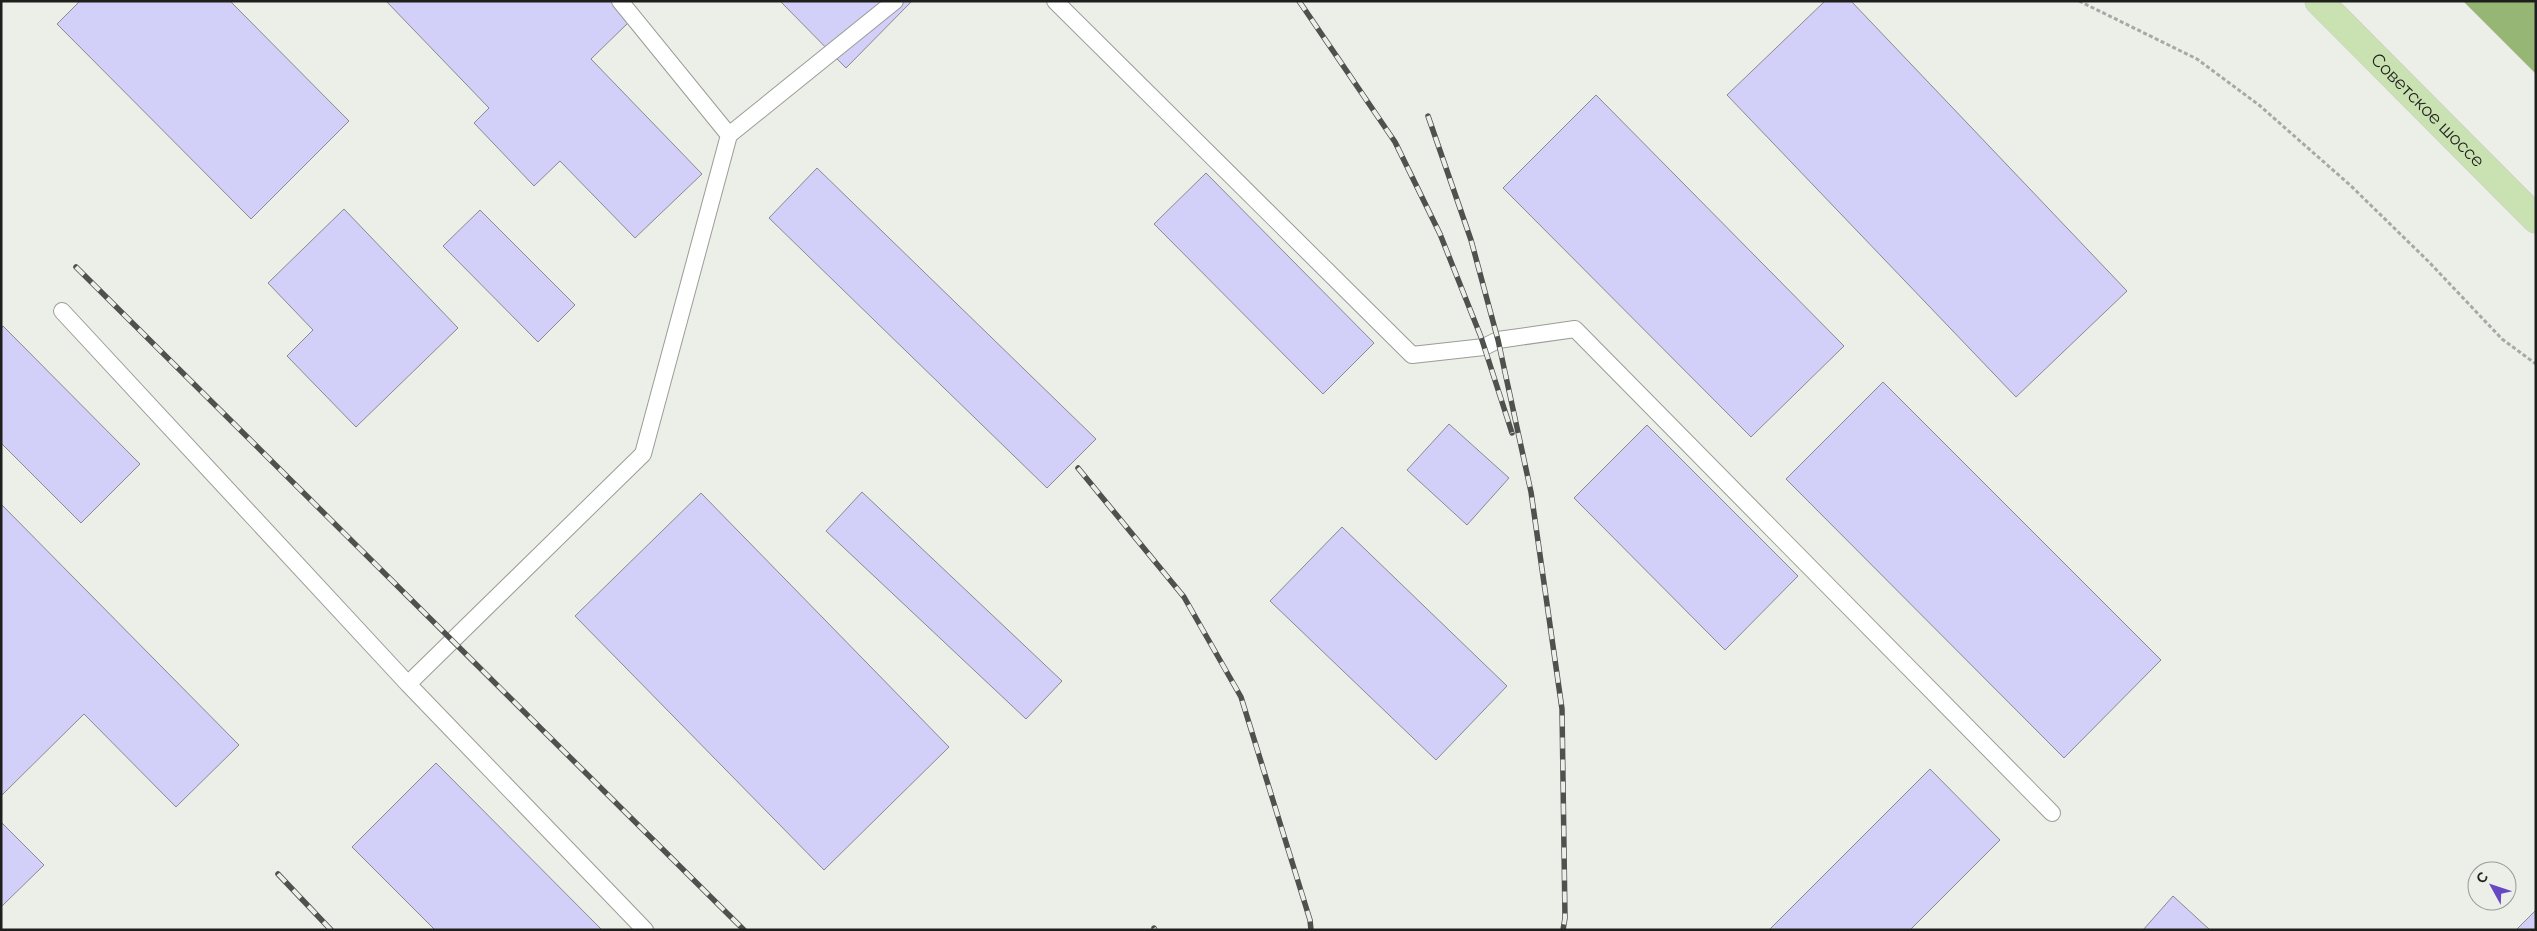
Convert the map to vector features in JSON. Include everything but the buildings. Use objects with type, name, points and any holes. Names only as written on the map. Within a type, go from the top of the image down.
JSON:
[{"type":"main road","name":"Советское шоссе","points":[[2319,1],[2536,219]]},
{"type":"lane","points":[[620,1],[729,135]]},
{"type":"lane","points":[[408,684],[643,454],[729,135],[894,1]]},
{"type":"lane","points":[[1056,1],[1412,354],[1484,347],[1498,340],[1574,329],[2052,813]]},
{"type":"lane","points":[[62,312],[408,684],[645,930]]},
{"type":"path","points":[[2079,1],[2197,60],[2259,105],[2357,192],[2428,261],[2502,339],[2536,364]]},
{"type":"green space","points":[[2463,1],[2536,1],[2536,74]]},
{"type":"railway","points":[[1299,1],[1395,142],[1440,234],[1481,337],[1512,433]]},
{"type":"railway","points":[[1428,116],[1471,240],[1498,340],[1531,492],[1562,709],[1565,918],[1563,930]]},
{"type":"railway","points":[[76,267],[744,930]]},
{"type":"railway","points":[[1078,468],[1184,597],[1241,697],[1310,920],[1311,930]]},
{"type":"railway","points":[[278,874],[331,930]]}]
